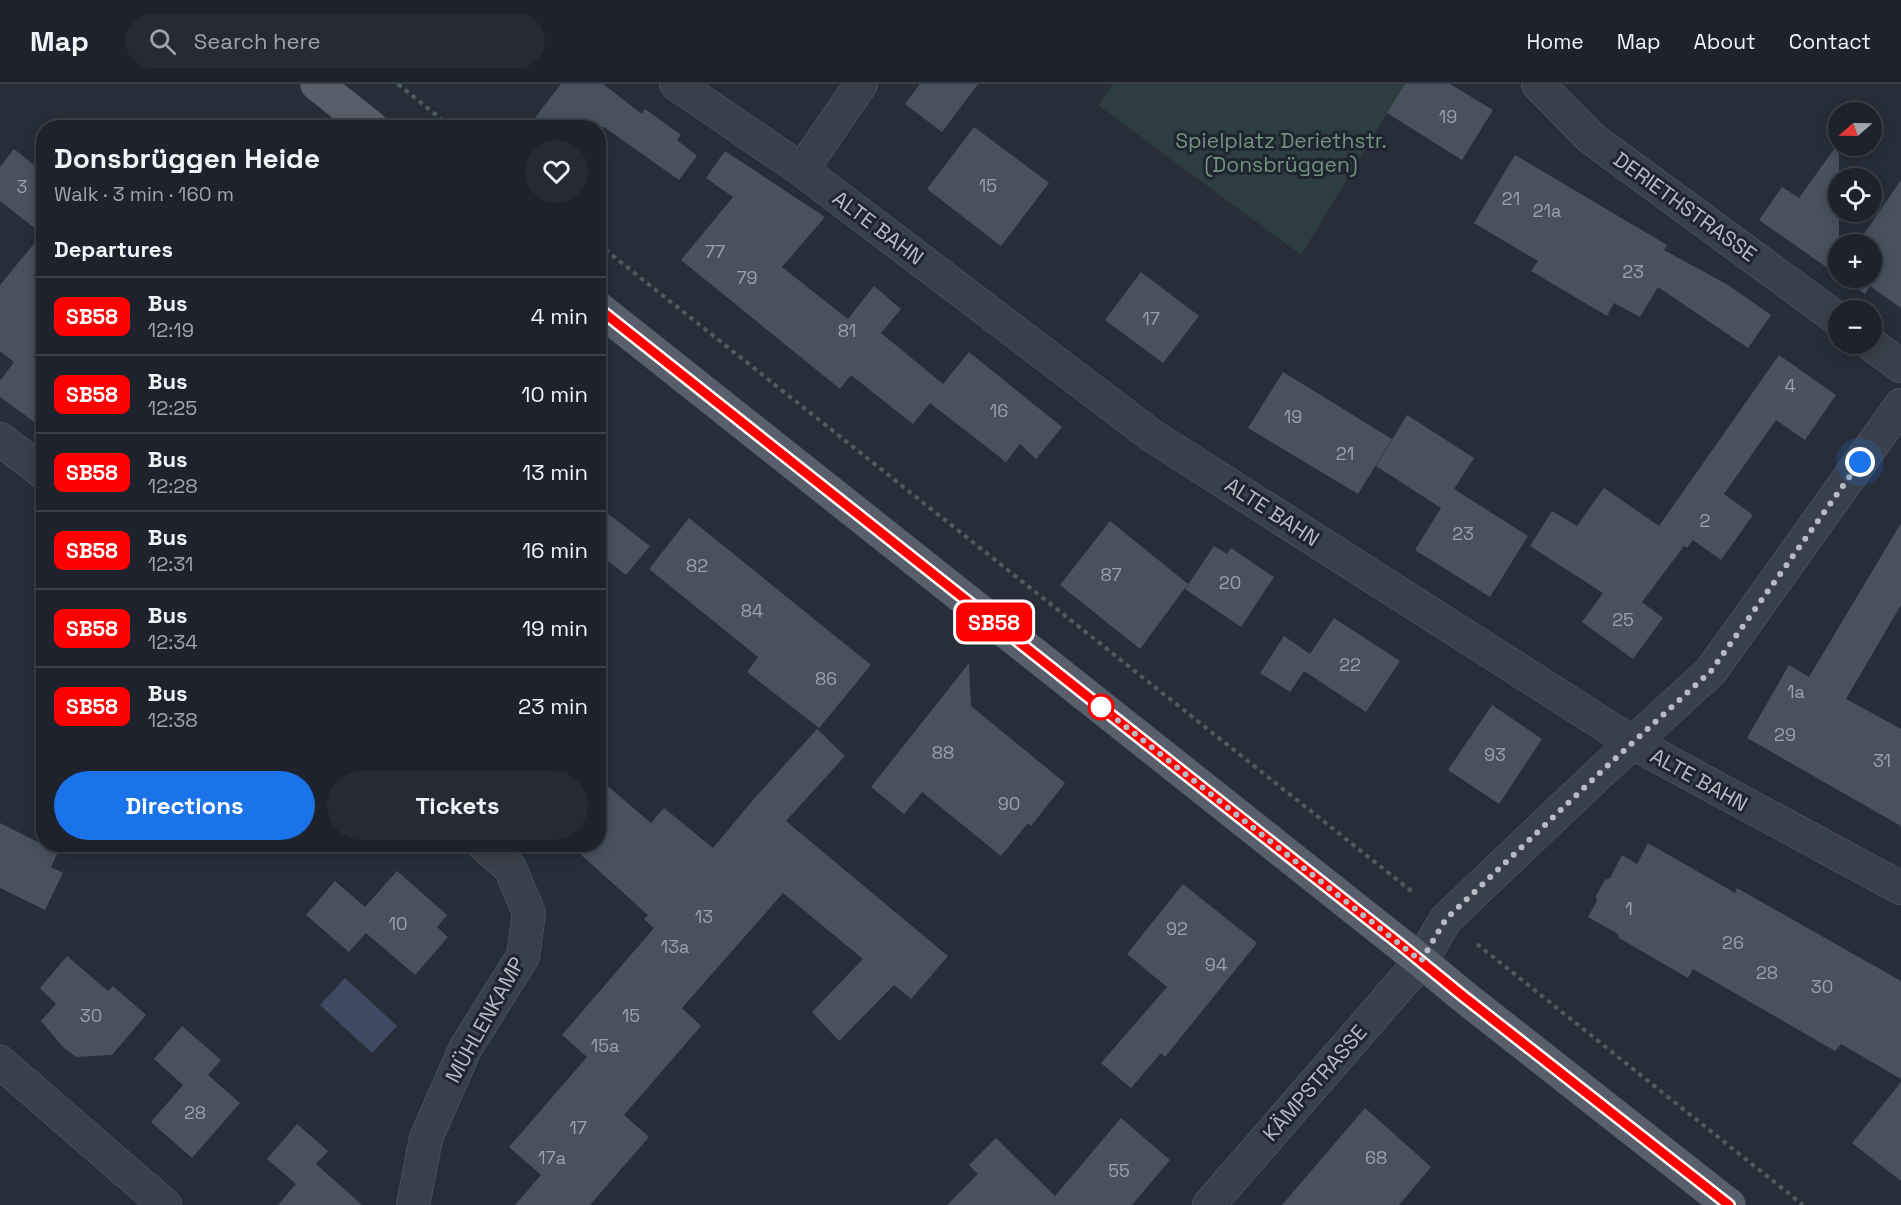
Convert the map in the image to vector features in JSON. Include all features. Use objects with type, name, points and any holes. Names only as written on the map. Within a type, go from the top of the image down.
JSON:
[{"type":"main road","points":[[318,84],[362,120]]},
{"type":"main road","points":[[606,314],[1729,1205]]},
{"type":"street","name":"ALTE BAHN","points":[[676,84],[802,171],[1151,435],[1633,743],[1901,888]]},
{"type":"street","points":[[802,171],[861,84]]},
{"type":"street","name":"DERIETHSTRASSE","points":[[1538,84],[1591,138],[1828,312]]},
{"type":"street","points":[[1882,353],[1901,366]]},
{"type":"street","name":"KÄMPSTRASSE","points":[[1209,1205],[1421,961],[1446,919],[1711,671],[1901,405]]},
{"type":"street","points":[[0,439],[36,467]]},
{"type":"street","name":"MÜHLENKAMP","points":[[413,1205],[426,1138],[465,1048],[523,956],[529,913],[510,868],[492,852]]},
{"type":"street","points":[[0,1062],[165,1205]]},
{"type":"path","points":[[398,84],[442,120]]},
{"type":"path","points":[[606,250],[1803,1205]]},
{"type":"green space","name":"Spielplatz Deriethstr. (Donsbrüggen)","points":[[1114,84],[1405,84],[1301,255],[1098,105]]},
{"type":"water","points":[[345,978],[397,1026],[372,1053],[320,1005]]},
{"type":"building","points":[[561,84],[603,84],[642,114],[645,109],[681,135],[677,140],[697,156],[679,180],[606,128],[606,120],[533,120]]},
{"type":"building","points":[[920,84],[978,84],[942,132],[905,104]]},
{"type":"building","points":[[1405,84],[1450,84],[1493,110],[1462,160],[1387,113]]},
{"type":"building","points":[[974,127],[1049,183],[1001,246],[927,189]]},
{"type":"building","points":[[14,149],[36,167],[36,229],[0,201],[0,167]]},
{"type":"building","points":[[725,151],[825,217],[782,267],[848,319],[874,286],[901,309],[881,333],[943,384],[969,352],[1062,427],[1036,459],[1020,444],[1006,462],[930,403],[913,424],[851,375],[840,389],[681,260],[733,197],[706,178]]},
{"type":"building","points":[[1515,155],[1667,245],[1664,250],[1728,285],[1771,315],[1748,348],[1658,287],[1640,317],[1614,303],[1607,316],[1531,271],[1538,261],[1474,223]]},
{"type":"building","points":[[1829,156],[1839,156],[1839,168],[1828,168],[1828,222],[1839,222],[1839,234],[1828,234],[1828,268],[1759,220],[1782,187],[1799,198]]},
{"type":"building","points":[[1901,180],[1901,308],[1873,288],[1882,288],[1882,234],[1864,234],[1872,222],[1882,222],[1882,208]]},
{"type":"building","points":[[36,241],[36,423],[0,397],[0,381],[14,362],[0,351],[0,285]]},
{"type":"building","points":[[1141,272],[1199,316],[1163,363],[1105,320]]},
{"type":"building","points":[[1856,288],[1869,288],[1865,294]]},
{"type":"building","points":[[1779,355],[1836,395],[1805,440],[1776,420],[1724,494],[1753,515],[1721,560],[1693,540],[1687,548],[1684,546],[1642,602],[1663,618],[1633,659],[1582,622],[1603,593],[1530,546],[1552,511],[1577,526],[1604,488],[1659,526]]},
{"type":"building","points":[[1283,372],[1392,439],[1358,494],[1248,428]]},
{"type":"building","points":[[1407,415],[1474,458],[1454,489],[1528,536],[1490,597],[1415,550],[1441,508],[1376,466]]},
{"type":"building","points":[[606,512],[650,546],[626,575],[606,559]]},
{"type":"building","points":[[689,518],[871,665],[819,728],[747,672],[758,657],[649,569]]},
{"type":"building","points":[[1110,521],[1188,584],[1140,649],[1060,585]]},
{"type":"building","points":[[1901,523],[1901,605],[1846,699],[1901,729],[1901,826],[1747,738],[1789,665],[1809,677]]},
{"type":"building","points":[[1214,546],[1227,554],[1231,548],[1274,577],[1241,627],[1185,589]]},
{"type":"building","points":[[1334,618],[1400,661],[1366,712],[1304,671],[1290,692],[1260,673],[1284,636],[1310,654]]},
{"type":"building","points":[[969,663],[971,706],[1065,783],[1031,826],[1028,823],[1001,856],[922,792],[904,814],[871,787]]},
{"type":"building","points":[[1492,705],[1542,739],[1499,804],[1448,770]]},
{"type":"building","points":[[817,729],[845,756],[786,821],[948,956],[911,999],[894,985],[839,1041],[812,1012],[863,959],[783,893],[682,1008],[701,1026],[624,1115],[649,1137],[590,1205],[515,1205],[541,1175],[509,1147],[587,1057],[562,1035],[654,928],[644,919],[648,915],[578,852],[606,852],[606,785],[651,823],[664,808],[713,848]]},
{"type":"building","points":[[0,823],[36,841],[36,852],[58,852],[51,867],[63,873],[45,910],[0,888]]},
{"type":"building","points":[[1648,843],[1735,893],[1737,888],[1901,981],[1901,1079],[1841,1044],[1835,1051],[1693,969],[1688,978],[1588,917],[1597,901],[1596,896],[1605,880],[1610,878],[1622,855],[1637,864]]},
{"type":"building","points":[[397,871],[447,915],[437,927],[448,937],[415,975],[366,933],[349,952],[306,915],[335,881],[365,907]]},
{"type":"building","points":[[1183,884],[1257,943],[1165,1057],[1161,1053],[1131,1088],[1101,1063],[1167,987],[1127,954]]},
{"type":"building","points":[[67,956],[108,991],[113,986],[146,1015],[112,1055],[76,1057],[64,1048],[41,1021],[56,1004],[40,988]]},
{"type":"building","points":[[182,1026],[221,1060],[208,1075],[240,1103],[192,1158],[151,1122],[183,1085],[154,1059]]},
{"type":"building","points":[[1901,1082],[1901,1181],[1852,1143]]},
{"type":"building","points":[[1365,1108],[1431,1167],[1399,1205],[1282,1205]]},
{"type":"building","points":[[1121,1118],[1170,1160],[1132,1205],[947,1205],[978,1174],[969,1165],[996,1138],[1055,1196]]},
{"type":"building","points":[[297,1124],[328,1151],[316,1164],[362,1205],[278,1205],[296,1184],[267,1159]]},
{"type":"bus line","name":"SB58","points":[[606,314],[1729,1205]]},
{"type":"route","points":[[1101,707],[1421,961],[1446,919],[1711,671],[1860,462]]}]
